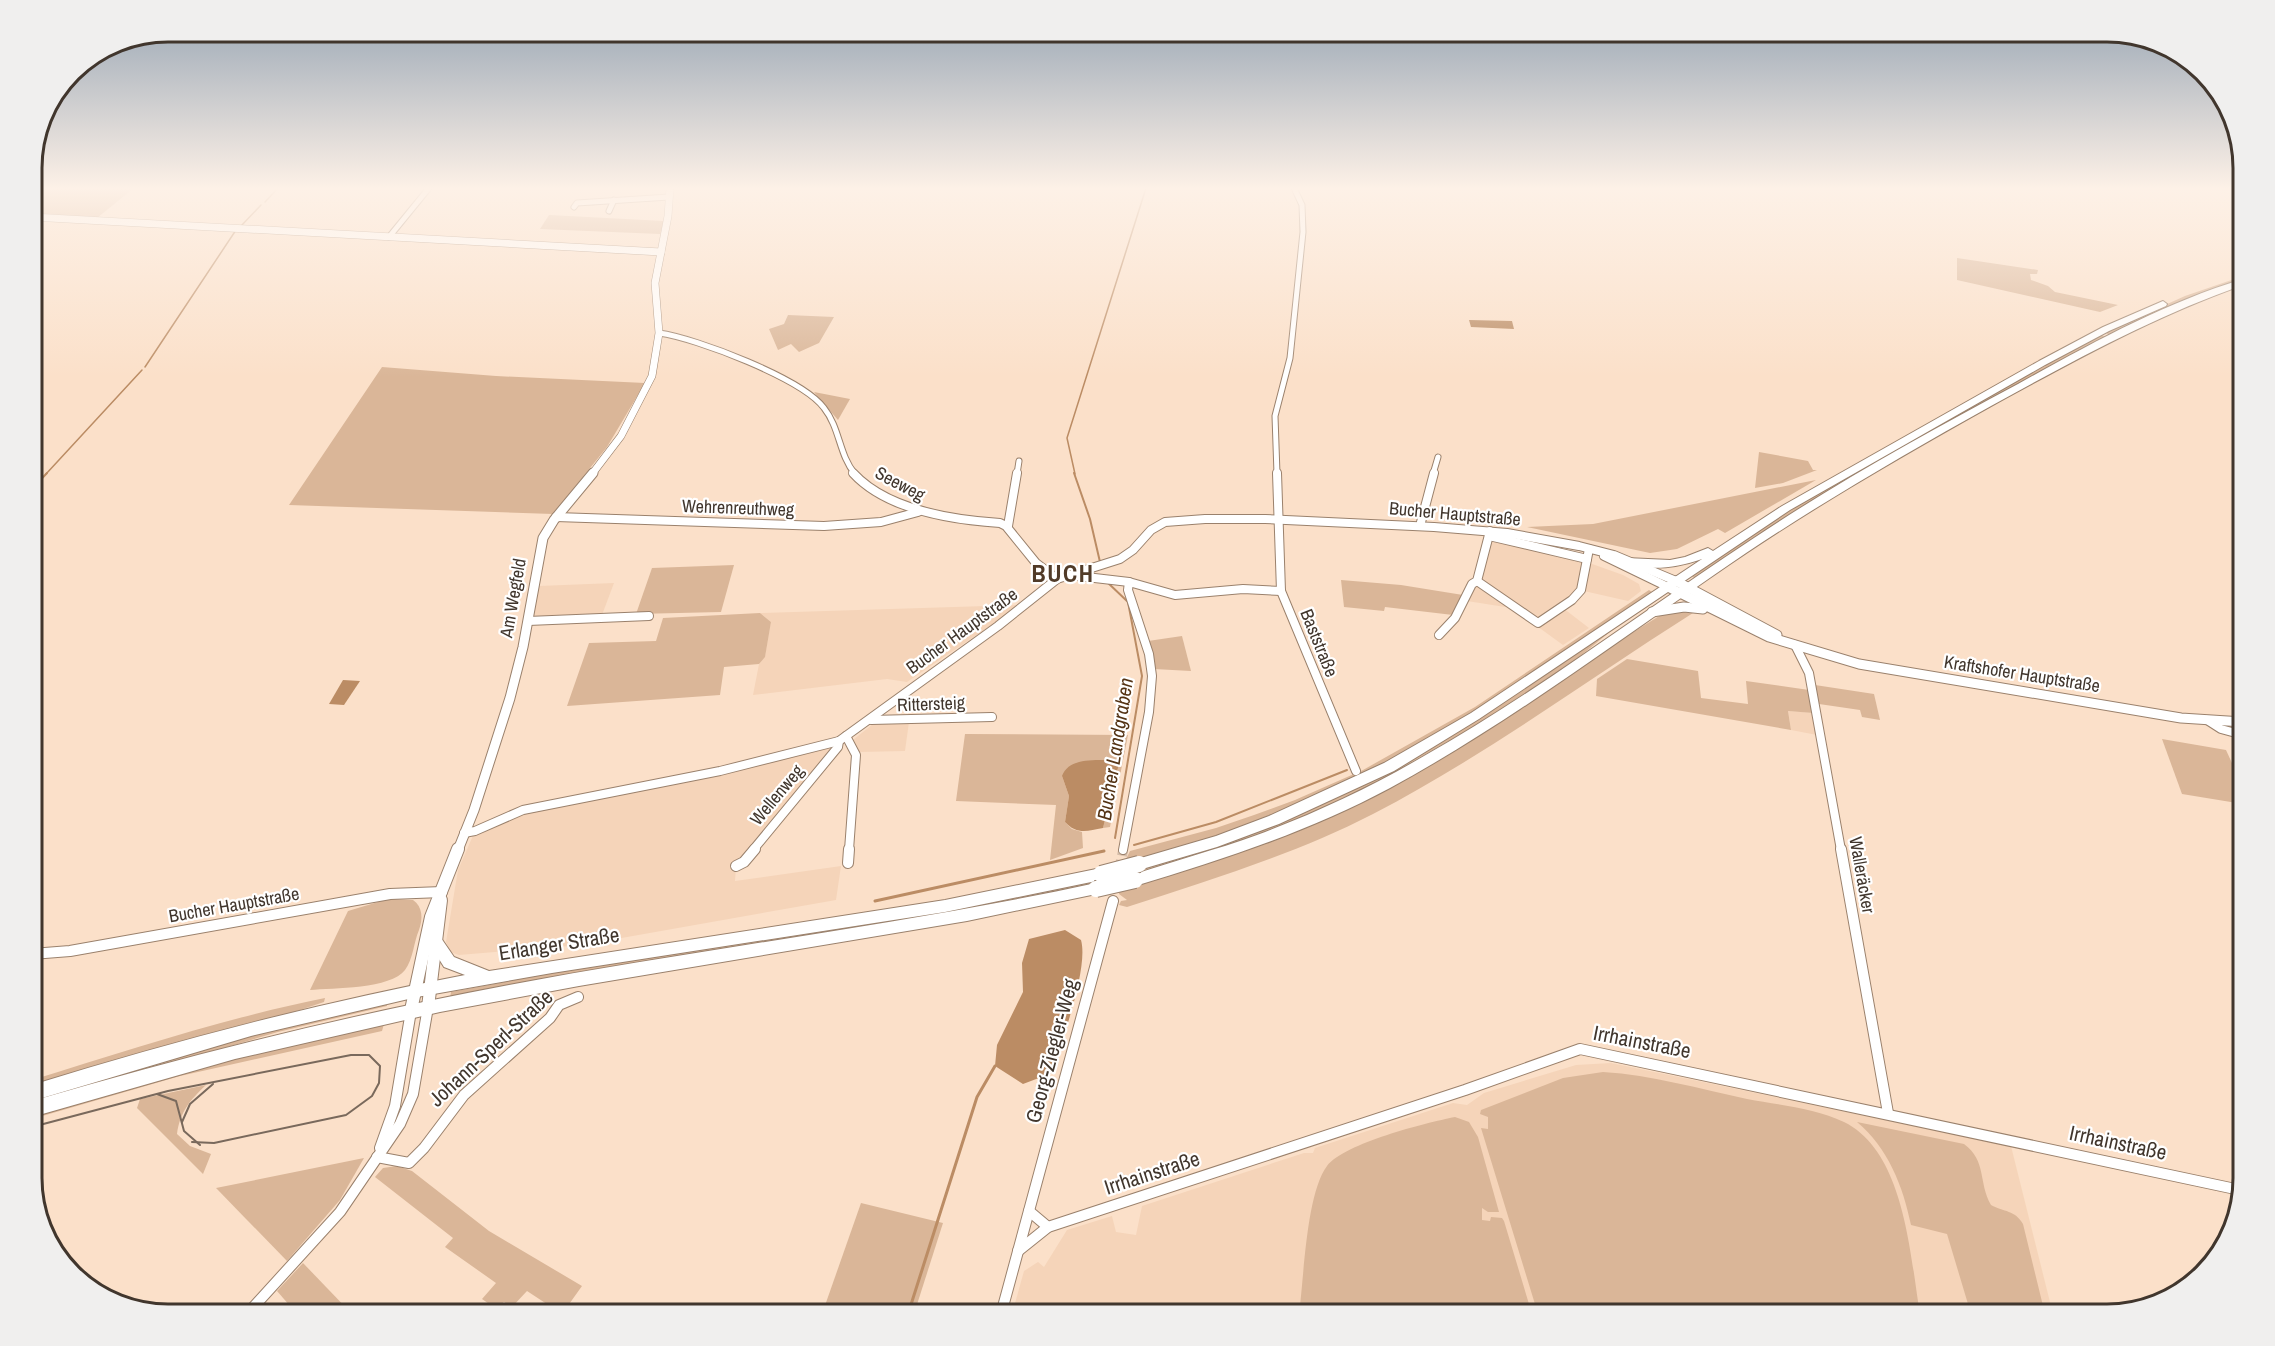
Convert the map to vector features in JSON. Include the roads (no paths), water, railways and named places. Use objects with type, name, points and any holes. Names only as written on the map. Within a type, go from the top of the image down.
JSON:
[{"type":"main road","points":[[1678,587],[1729,546],[1786,508],[1892,446],[2101,335],[2187,294],[2233,278]]},
{"type":"main road","points":[[1678,587],[2101,335],[2116,334],[2172,308],[2233,286]]},
{"type":"main road","points":[[1630,561],[1667,566],[1729,546]]},
{"type":"main road","name":"Erlanger Straße","points":[[42,1106],[195,1061],[411,1010],[581,978],[931,923],[1135,880],[1253,843],[1316,817],[1381,786],[1477,730],[1652,612],[1678,587]]},
{"type":"main road","name":"Erlanger Straße","points":[[42,1089],[268,1024],[423,989],[933,908],[1101,874],[1217,841],[1328,798],[1389,767],[1465,722],[1678,587]]},
{"type":"main road","points":[[436,943],[449,962],[489,977]]},
{"type":"street","points":[[639,251],[661,252]]},
{"type":"street","name":"Baststraße","points":[[1301,251],[1290,358],[1275,416],[1281,591],[1356,771]]},
{"type":"street","name":"Am Wegfeld","points":[[428,1007],[423,989],[430,917],[464,833],[510,698],[528,621],[542,544],[556,517],[600,465],[634,415],[653,373],[658,333],[655,285],[661,252]]},
{"type":"street","name":"Seeweg","points":[[658,333],[675,335],[790,383],[811,395],[826,409],[835,426],[844,455],[858,478],[918,512],[949,520],[1008,525]]},
{"type":"street","points":[[1420,526],[1438,457]]},
{"type":"street","points":[[1019,461],[1008,525],[1021,546],[1041,568],[1057,579]]},
{"type":"street","name":"Wehrenreuthweg","points":[[556,517],[824,526],[880,522],[918,512]]},
{"type":"street","name":"Bucher Hauptstraße","points":[[464,833],[475,831],[523,810],[720,771],[842,738],[871,720],[887,705],[998,626],[1057,579],[1128,555],[1151,530],[1165,522],[1279,520],[1420,526],[1489,533],[1589,549],[1630,561],[1678,587]]},
{"type":"street","points":[[1439,635],[1455,618],[1472,584],[1477,581],[1489,533]]},
{"type":"street","name":"Bucher Hauptstraße","points":[[1489,533],[1587,559]]},
{"type":"street","points":[[1477,581],[1538,623],[1572,600],[1581,590],[1589,549]]},
{"type":"street","name":"Bucher Hauptstraße","points":[[1589,549],[1678,587]]},
{"type":"street","points":[[1068,574],[1129,582],[1175,595],[1243,589],[1281,591]]},
{"type":"street","points":[[1123,851],[1149,712],[1152,676],[1149,654],[1128,590],[1129,582]]},
{"type":"street","name":"Kraftshofer Hauptstraße","points":[[1678,587],[1714,611],[1762,634],[1859,664],[2206,720],[2221,729],[2233,732]]},
{"type":"street","name":"Kraftshofer Hauptstraße","points":[[1678,587],[1795,645]]},
{"type":"street","points":[[1652,612],[1684,607],[1714,611]]},
{"type":"street","points":[[528,621],[649,616]]},
{"type":"street","name":"Walleräcker","points":[[1795,645],[1809,673],[1888,1113]]},
{"type":"street","name":"Rittersteig","points":[[871,720],[992,717]]},
{"type":"street","points":[[2206,720],[2233,721]]},
{"type":"street","points":[[842,738],[856,755],[848,863]]},
{"type":"street","name":"Wellenweg","points":[[736,866],[744,862],[838,747],[842,738]]},
{"type":"street","name":"Bucher Hauptstraße","points":[[42,953],[70,951],[390,894],[442,892]]},
{"type":"street","name":"Am Wegfeld","points":[[423,989],[436,943],[442,892]]},
{"type":"street","name":"Georg-Ziegler-Weg","points":[[1018,1251],[1113,901]]},
{"type":"street","name":"Johann-Sperl-Straße","points":[[377,1157],[395,1106],[411,1010],[423,989]]},
{"type":"street","name":"Johann-Sperl-Straße","points":[[377,1157],[409,1163],[418,1155],[446,1115],[466,1093],[550,1018],[560,1005],[578,997]]},
{"type":"street","name":"Johann-Sperl-Straße","points":[[256,1304],[340,1212],[400,1124],[410,1102],[428,1007]]},
{"type":"street","name":"Irrhainstraße","points":[[1018,1251],[1048,1227],[1454,1094],[1580,1050],[1888,1113],[2232,1188]]},
{"type":"street","points":[[1029,1211],[1048,1227]]},
{"type":"street","points":[[1004,1304],[1018,1251]]},
{"type":"waterway","points":[[145,367],[222,251]]},
{"type":"waterway","name":"Bucher Landgraben","points":[[1075,474],[1067,438],[1126,251]]},
{"type":"waterway","points":[[46,474],[142,370]]},
{"type":"waterway","points":[[42,478],[47,473]]},
{"type":"waterway","name":"Bucher Landgraben","points":[[1074,473],[1090,519],[1100,562]]},
{"type":"waterway","name":"Bucher Landgraben","points":[[1106,581],[1128,602],[1142,676],[1115,838]]},
{"type":"waterway","points":[[1134,845],[1216,822],[1347,770]]},
{"type":"waterway","points":[[875,901],[1104,851]]},
{"type":"waterway","name":"Bucher Landgraben","points":[[911,1304],[977,1097],[995,1066]]},
{"type":"tunnel","points":[[1119,870],[1123,851]]},
{"type":"tram line","points":[[42,1124],[168,1091],[351,1055],[369,1055],[380,1066],[379,1083],[372,1096],[346,1115],[214,1143],[197,1142]]},
{"type":"tram line","points":[[182,1122],[190,1104],[213,1084]]},
{"type":"tram line","points":[[157,1094],[176,1101],[184,1131],[197,1142]]},
{"type":"tram line","points":[[192,1142],[197,1142]]},
{"type":"tram line","points":[[197,1142],[200,1145]]},
{"type":"district","name":"BUCH","points":[[1063,574]]}]
